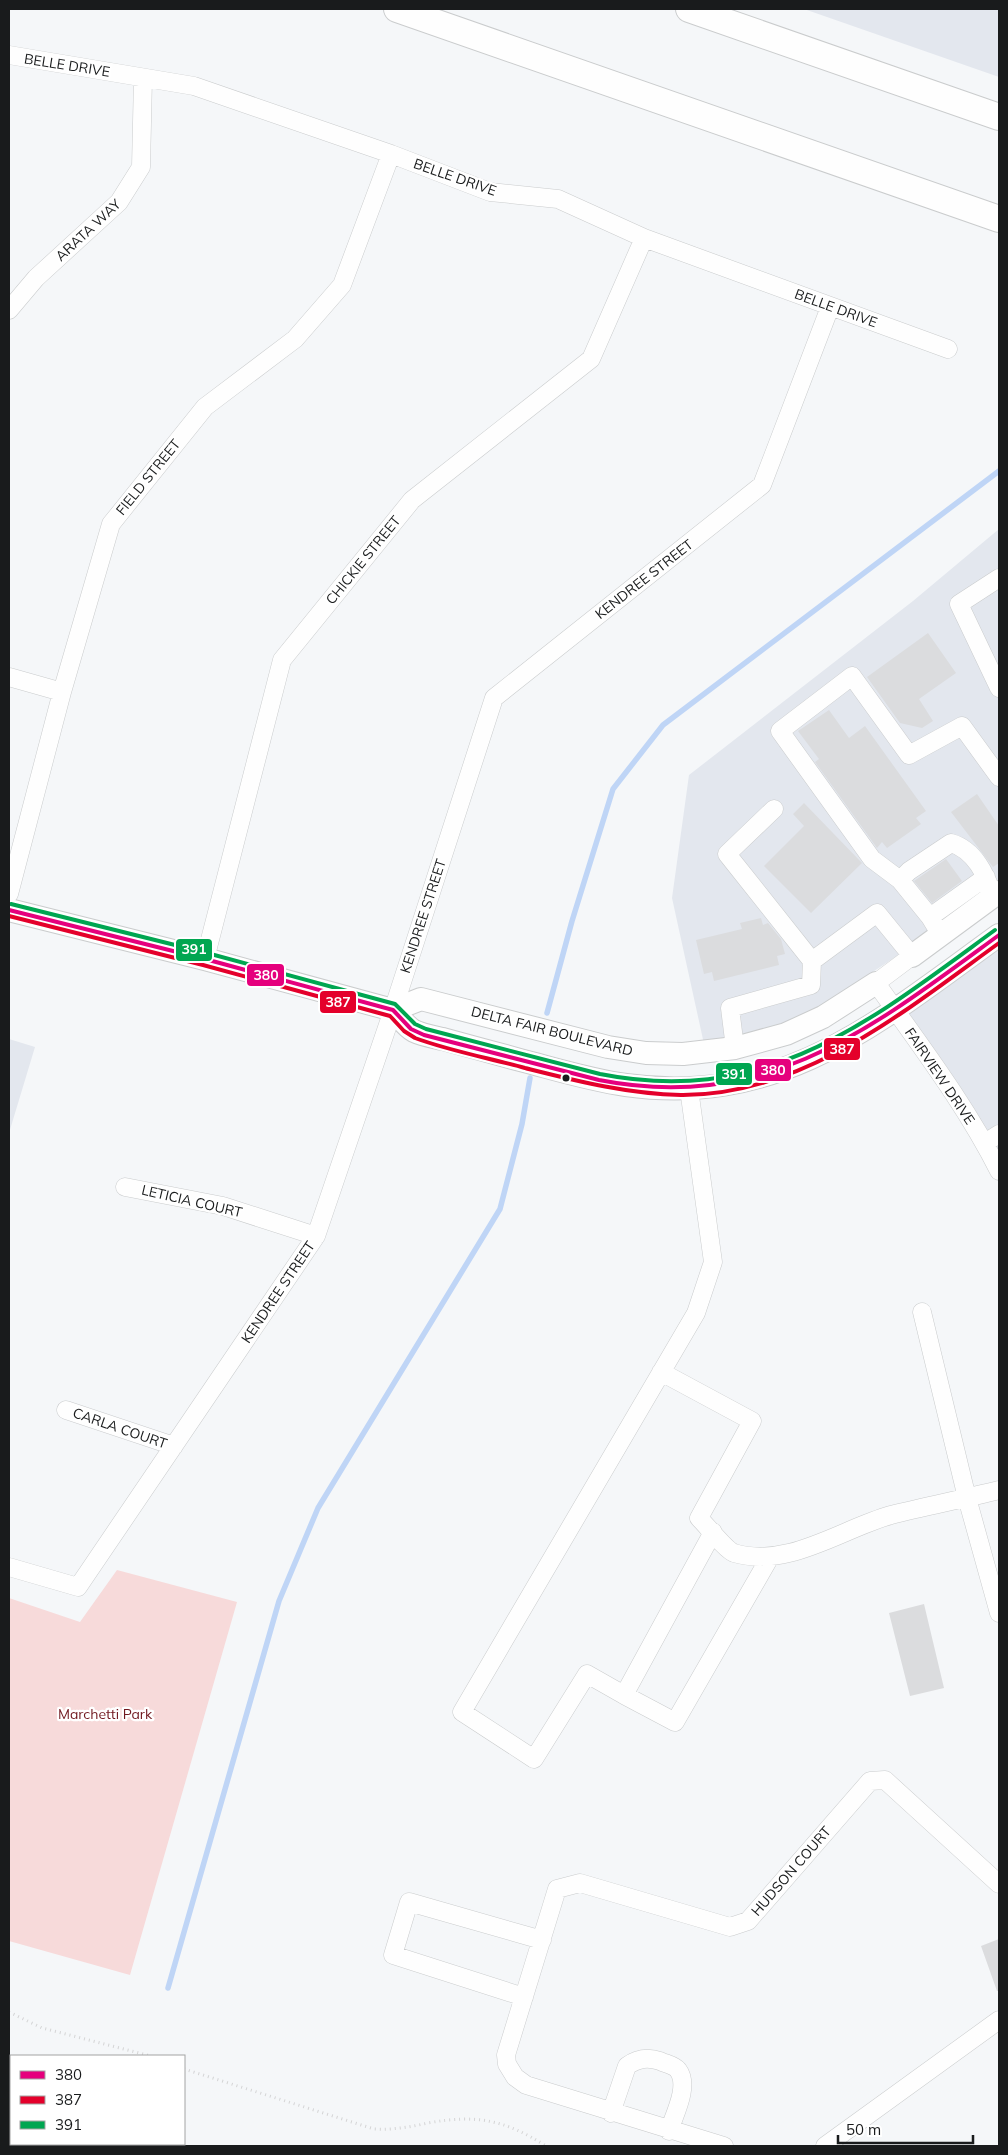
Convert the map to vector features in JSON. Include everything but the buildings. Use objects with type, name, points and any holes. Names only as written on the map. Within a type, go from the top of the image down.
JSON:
[{"type":"highway","points":[[397,9],[999,219]]},
{"type":"highway","points":[[689,9],[999,117]]},
{"type":"main road","name":"DELTA FAIR BOULEVARD","points":[[912,956],[936,926],[993,888]]},
{"type":"main road","points":[[9,910],[205,959],[392,1010],[413,1031],[568,1073],[626,1085],[689,1088],[730,1084],[799,1064],[843,1044],[895,1010],[999,935]]},
{"type":"main road","name":"DELTA FAIR BOULEVARD","points":[[392,1010],[421,999],[586,1042],[639,1052],[683,1054],[735,1048],[806,1026],[876,983]]},
{"type":"street","name":"BELLE DRIVE","points":[[9,55],[194,86],[391,154],[490,192],[558,199],[644,238],[830,307],[948,348]]},
{"type":"street","name":"ARATA WAY","points":[[9,310],[36,278],[120,202],[141,168],[143,78]]},
{"type":"street","name":"FIELD STREET","points":[[9,894],[62,692],[111,524],[205,407],[295,339],[342,285],[391,154]]},
{"type":"street","name":"CHICKIE STREET","points":[[205,959],[282,660],[412,500],[591,359],[644,238]]},
{"type":"street","name":"KENDREE STREET","points":[[9,1567],[78,1587],[316,1236],[494,698],[762,485],[830,307]]},
{"type":"street","points":[[999,578],[959,604],[999,688]]},
{"type":"street","points":[[936,926],[900,880],[872,859],[780,731],[852,676],[909,755],[962,726],[999,777]]},
{"type":"street","points":[[9,678],[62,692]]},
{"type":"street","points":[[735,1048],[730,1008],[811,985],[812,961],[727,854],[774,809]]},
{"type":"street","points":[[900,880],[909,871],[951,843],[962,846],[972,856],[993,888]]},
{"type":"street","points":[[812,961],[876,912],[912,956]]},
{"type":"street","name":"DELTA FAIR BOULEVARD","points":[[876,983],[912,956]]},
{"type":"street","name":"FAIRVIEW DRIVE","points":[[876,983],[992,1139],[999,1172]]},
{"type":"street","points":[[689,1088],[713,1262],[696,1313],[462,1712],[534,1759],[587,1674],[675,1722],[770,1557]]},
{"type":"street","name":"LETICIA COURT","points":[[125,1187],[223,1206],[316,1236]]},
{"type":"street","points":[[922,1312],[967,1498],[999,1613]]},
{"type":"street","points":[[661,1372],[752,1421],[699,1518],[733,1552],[770,1557],[798,1552],[841,1532],[890,1516],[999,1490]]},
{"type":"street","name":"CARLA COURT","points":[[66,1410],[174,1446]]},
{"type":"street","points":[[624,1695],[713,1532]]},
{"type":"street","name":"HUDSON COURT","points":[[611,2113],[526,2086],[515,2077],[507,2064],[506,2055],[558,1889],[580,1883],[730,1927],[748,1921],[870,1782],[885,1780],[999,1882]]},
{"type":"street","points":[[524,1997],[392,1955],[409,1902],[542,1940]]},
{"type":"street","points":[[825,2146],[999,2020]]},
{"type":"street","points":[[669,2131],[682,2089],[682,2078],[674,2066],[653,2059],[644,2058],[627,2066],[611,2113],[669,2131],[724,2146]]},
{"type":"path","points":[[9,2012],[55,2032],[147,2055]]},
{"type":"path","points":[[185,2069],[374,2129],[388,2130],[443,2120],[474,2118],[506,2124],[546,2146]]},
{"type":"shaded area","points":[[804,9],[999,9],[999,77]]},
{"type":"shaded area","points":[[999,529],[999,888],[796,1023],[704,1044],[672,898],[689,775],[913,601]]},
{"type":"shaded area","points":[[999,935],[999,1171],[895,1010]]},
{"type":"shaded area","points":[[9,1039],[35,1047],[9,1133]]},
{"type":"green space","name":"Marchetti Park","points":[[117,1570],[237,1602],[130,1975],[9,1941],[9,1598],[80,1622]]},
{"type":"waterway","points":[[547,1013],[572,921],[613,789],[663,725],[999,471]]},
{"type":"waterway","points":[[168,1988],[279,1601],[318,1508],[500,1209],[522,1124],[530,1078]]},
{"type":"transit line","name":"391","points":[[11,904],[207,953],[395,1004],[415,1024],[426,1029],[600,1074],[660,1081],[714,1078],[765,1067],[813,1049],[859,1025],[904,996],[995,930]]},
{"type":"transit line","name":"380","points":[[9,910],[205,959],[393,1010],[411,1029],[424,1035],[599,1080],[659,1087],[715,1084],[766,1073],[814,1055],[861,1030],[907,1002],[999,935]]},
{"type":"transit line","name":"387","points":[[9,916],[203,965],[390,1016],[404,1031],[415,1038],[456,1051],[602,1086],[641,1092],[681,1095],[726,1092],[769,1081],[811,1065],[890,1021],[999,943]]}]
